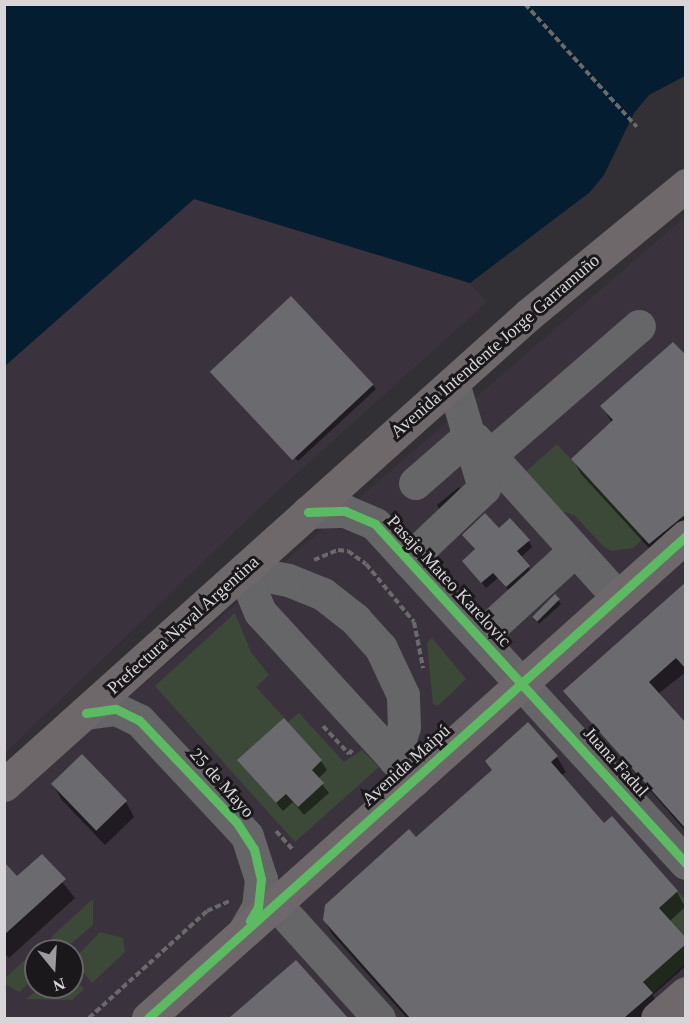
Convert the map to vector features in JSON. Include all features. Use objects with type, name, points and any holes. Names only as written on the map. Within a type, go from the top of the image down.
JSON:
[{"type":"main road","name":"Avenida Intendente Jorge Garramuño","points":[[308,512],[582,268],[686,185]]},
{"type":"main road","name":"Prefectura Naval Argentina","points":[[4,785],[308,512]]},
{"type":"main road","name":"Avenida Maipú","points":[[148,1018],[244,931],[268,891],[404,770],[522,684],[686,536]]},
{"type":"main road","points":[[657,1018],[686,993]]},
{"type":"street","points":[[415,483],[480,446],[639,326]]},
{"type":"street","points":[[408,560],[484,489],[480,446],[453,383]]},
{"type":"street","points":[[480,446],[618,597]]},
{"type":"street","name":"Pasaje Mateo Karelovic","points":[[308,512],[330,510],[361,516],[375,524],[522,684]]},
{"type":"street","points":[[480,637],[576,549]]},
{"type":"street","points":[[243,571],[260,612],[404,770]]},
{"type":"street","points":[[243,571],[288,580],[323,594],[355,619],[381,648],[404,695],[404,770]]},
{"type":"street","name":"Juana Fadul","points":[[522,684],[686,863]]},
{"type":"street","name":"25 de Mayo","points":[[86,713],[116,710],[151,730],[247,836],[268,891],[379,1018]]},
{"type":"path","points":[[525,4],[637,127]]},
{"type":"path","points":[[89,1018],[207,911],[236,899],[268,891],[302,843]]},
{"type":"shaded area","points":[[194,199],[470,283],[487,302],[273,495],[5,753],[5,366]]},
{"type":"shaded area","points":[[685,217],[685,1018],[5,1018],[4,804]]},
{"type":"green space","points":[[557,444],[644,538],[633,548],[612,551],[604,547],[574,515],[561,511],[520,477]]},
{"type":"green space","points":[[235,613],[251,652],[269,675],[256,687],[288,722],[299,713],[344,762],[362,750],[379,767],[295,842],[155,686]]},
{"type":"green space","points":[[432,638],[466,679],[438,706],[433,704],[427,643]]},
{"type":"green space","points":[[678,891],[685,900],[685,964],[653,993],[613,948]]},
{"type":"green space","points":[[93,899],[93,925],[77,939],[53,939],[51,937]]},
{"type":"green space","points":[[100,932],[123,938],[125,952],[92,983],[84,973],[84,949]]},
{"type":"green space","points":[[24,961],[24,988],[19,992],[7,985],[5,978]]},
{"type":"green space","points":[[26,999],[73,999],[72,1000]]},
{"type":"water","points":[[5,4],[685,5],[685,76],[649,95],[634,113],[604,175],[590,192],[470,283],[194,199],[5,366]]},
{"type":"building","points":[[291,296],[374,384],[292,460],[210,372]]},
{"type":"building","points":[[673,342],[686,355],[686,514],[649,544],[571,459],[613,420],[600,406]]},
{"type":"building","points":[[485,513],[499,528],[510,518],[530,540],[517,551],[530,566],[506,587],[493,573],[481,583],[462,561],[475,549],[462,535]]},
{"type":"building","points":[[686,582],[686,669],[676,658],[649,682],[686,723],[686,829],[563,691]]},
{"type":"building","points":[[555,594],[560,599],[537,622],[532,617]]},
{"type":"building","points":[[284,718],[322,760],[312,770],[324,783],[298,807],[286,794],[276,803],[237,760]]},
{"type":"building","points":[[528,722],[558,756],[551,762],[604,823],[612,816],[678,891],[659,908],[686,938],[686,944],[643,982],[653,993],[624,1018],[410,1018],[323,920],[325,905],[409,829],[416,837],[492,770],[485,761]]},
{"type":"building","points":[[82,754],[127,801],[96,831],[51,784]]},
{"type":"building","points":[[42,854],[66,879],[4,935],[4,862],[17,876]]},
{"type":"building","points":[[296,960],[348,1018],[229,1018]]},
{"type":"cycle path","points":[[308,512],[345,511],[375,524],[686,863]]},
{"type":"cycle path","points":[[148,1018],[686,536]]},
{"type":"cycle path","points":[[86,713],[116,709],[139,720],[237,823],[254,849],[261,879],[258,907],[250,921]]}]
